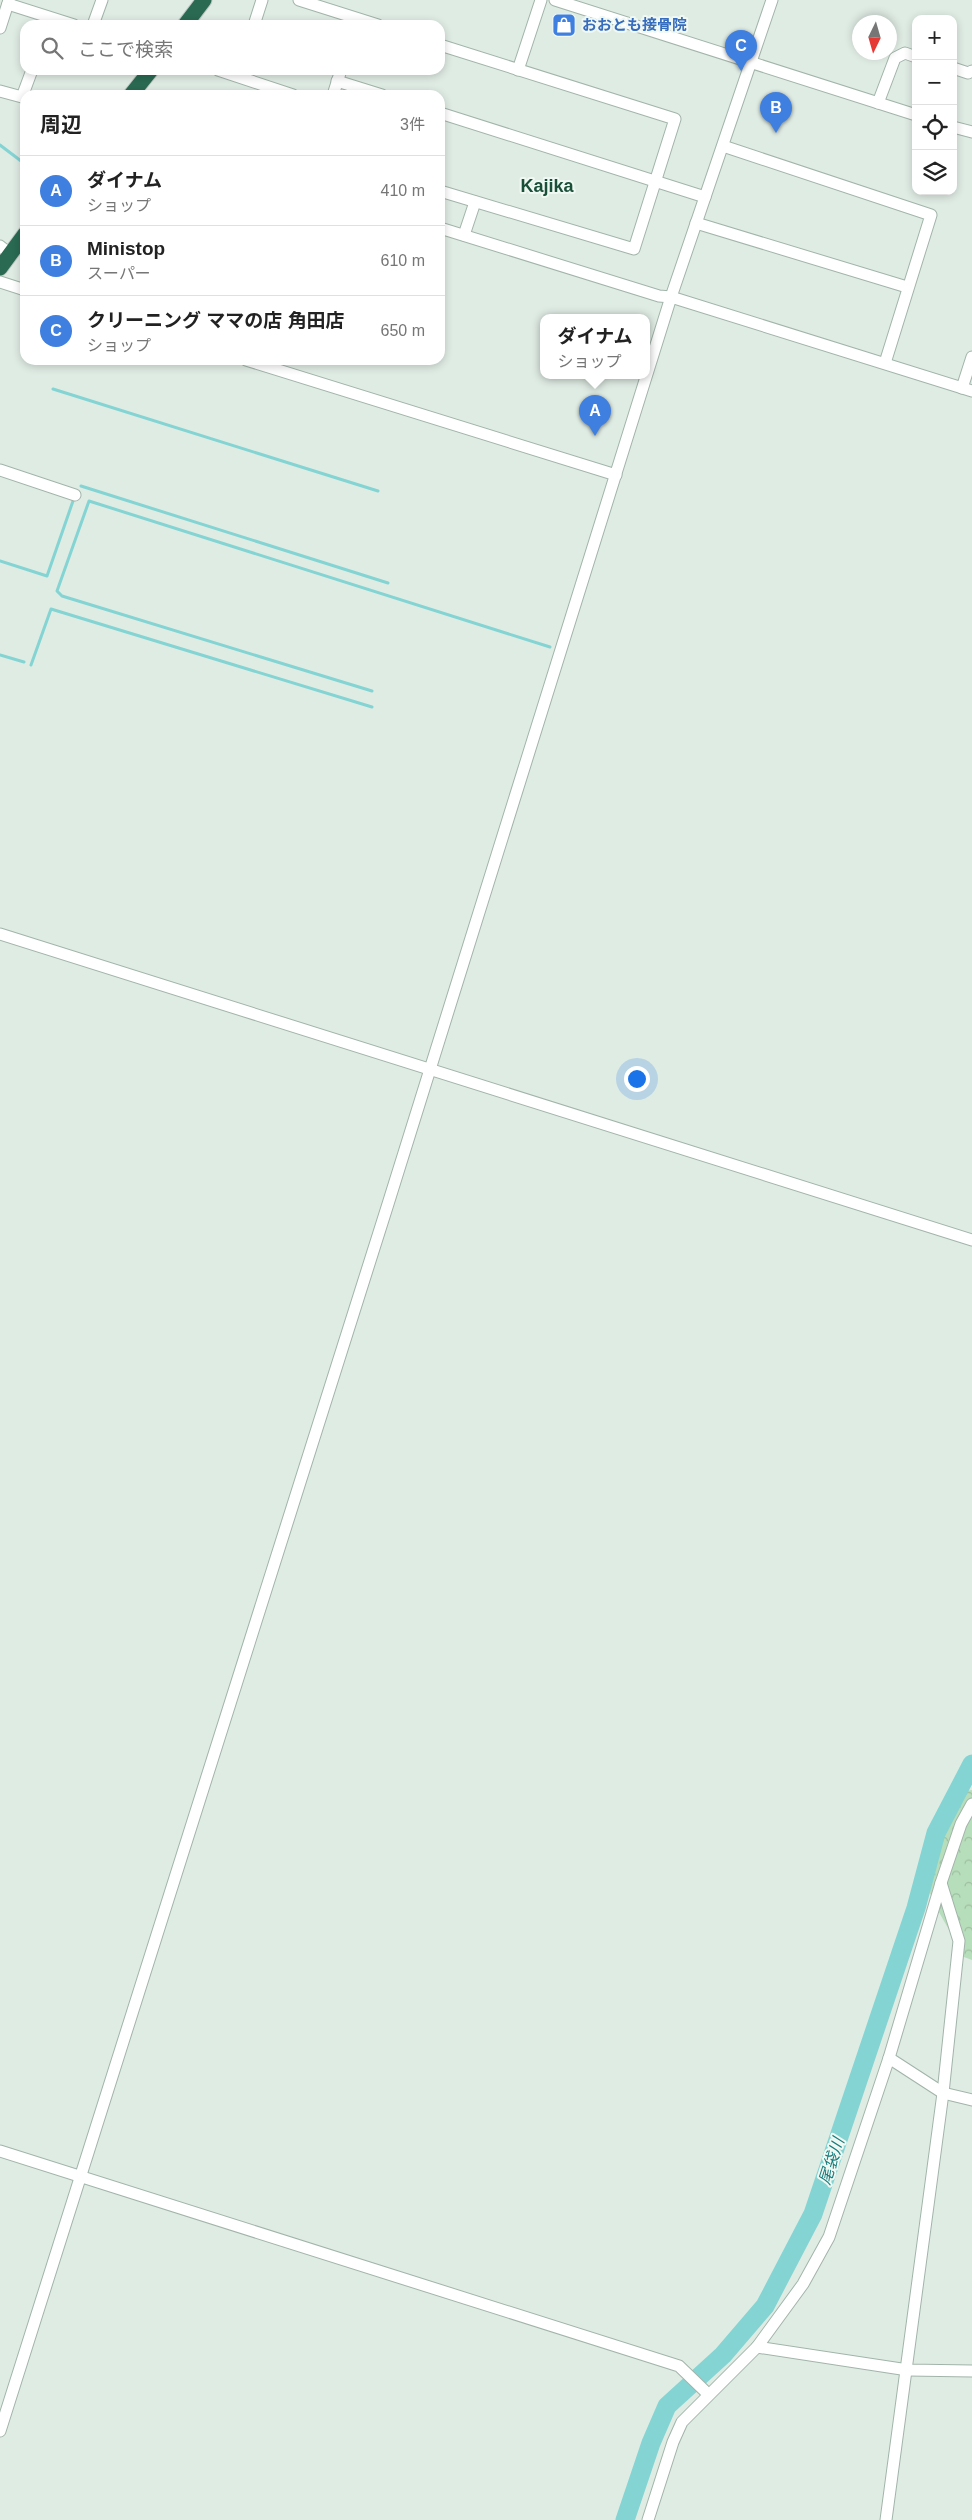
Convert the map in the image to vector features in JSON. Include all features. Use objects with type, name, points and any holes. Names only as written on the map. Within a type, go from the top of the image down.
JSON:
[{"type":"highway","points":[[189,20],[204,0]]},
{"type":"highway","points":[[135,90],[147,75]]},
{"type":"highway","points":[[0,268],[5,250],[20,238]]},
{"type":"street","points":[[95,20],[102,0]]},
{"type":"street","points":[[256,20],[262,0]]},
{"type":"street","points":[[299,0],[350,20]]},
{"type":"street","points":[[518,70],[541,0]]},
{"type":"street","points":[[555,0],[912,114]]},
{"type":"street","points":[[650,364],[671,296],[772,0]]},
{"type":"street","points":[[0,28],[8,2],[48,20]]},
{"type":"street","points":[[445,47],[675,119],[634,249],[445,192]]},
{"type":"street","points":[[878,103],[895,58],[905,53],[912,56]]},
{"type":"street","points":[[957,69],[968,73],[972,71]]},
{"type":"street","points":[[25,90],[30,75]]},
{"type":"street","points":[[241,75],[262,90]]},
{"type":"street","points":[[334,90],[339,75],[371,90]]},
{"type":"street","points":[[0,91],[20,96]]},
{"type":"street","points":[[445,115],[706,197]]},
{"type":"street","points":[[957,128],[972,132]]},
{"type":"street","points":[[723,146],[931,214],[885,363]]},
{"type":"street","points":[[464,235],[475,202]]},
{"type":"street","points":[[696,223],[907,287]]},
{"type":"street","points":[[445,229],[659,296],[671,296],[967,389],[972,357]]},
{"type":"street","points":[[0,282],[20,288]]},
{"type":"street","points":[[262,365],[616,475]]},
{"type":"street","points":[[0,2430],[430,1069],[528,750],[645,379]]},
{"type":"street","points":[[0,470],[75,495]]},
{"type":"street","points":[[0,934],[972,1240]]},
{"type":"street","points":[[648,2520],[672,2442],[682,2422],[706,2391],[757,2347],[804,2284],[828,2237],[889,2058],[941,1883],[961,1824],[972,1804]]},
{"type":"street","points":[[886,2520],[908,2370],[943,2093],[959,1941],[941,1883]]},
{"type":"street","points":[[889,2058],[943,2093],[972,2100]]},
{"type":"street","points":[[0,2151],[679,2366],[706,2391]]},
{"type":"street","points":[[757,2347],[908,2370],[972,2371]]},
{"type":"green space","points":[[972,1790],[972,1960],[964,1957],[932,1898],[928,1882],[928,1847],[936,1813],[941,1805],[955,1794]]},
{"type":"waterway","points":[[0,145],[20,160]]},
{"type":"waterway","points":[[53,389],[378,491]]},
{"type":"waterway","points":[[81,486],[388,583]]},
{"type":"waterway","points":[[0,561],[47,576],[73,501]]},
{"type":"waterway","points":[[372,691],[62,596],[57,591],[89,501],[550,647]]},
{"type":"waterway","points":[[31,665],[51,609],[372,707]]},
{"type":"waterway","points":[[0,655],[24,662]]},
{"type":"waterway","name":"尾袋川","points":[[625,2520],[651,2443],[667,2406],[723,2355],[765,2306],[813,2214],[916,1908],[936,1833],[972,1764]]},
{"type":"place","name":"おおとも接骨院","points":[[564,25]]},
{"type":"place","name":"クリーニング ママの店 角田店","points":[[741,71]]},
{"type":"place","name":"Ministop","points":[[776,133]]},
{"type":"place","name":"ダイナム","points":[[595,436]]},
{"type":"district","name":"Kajika","points":[[547,186]]}]
